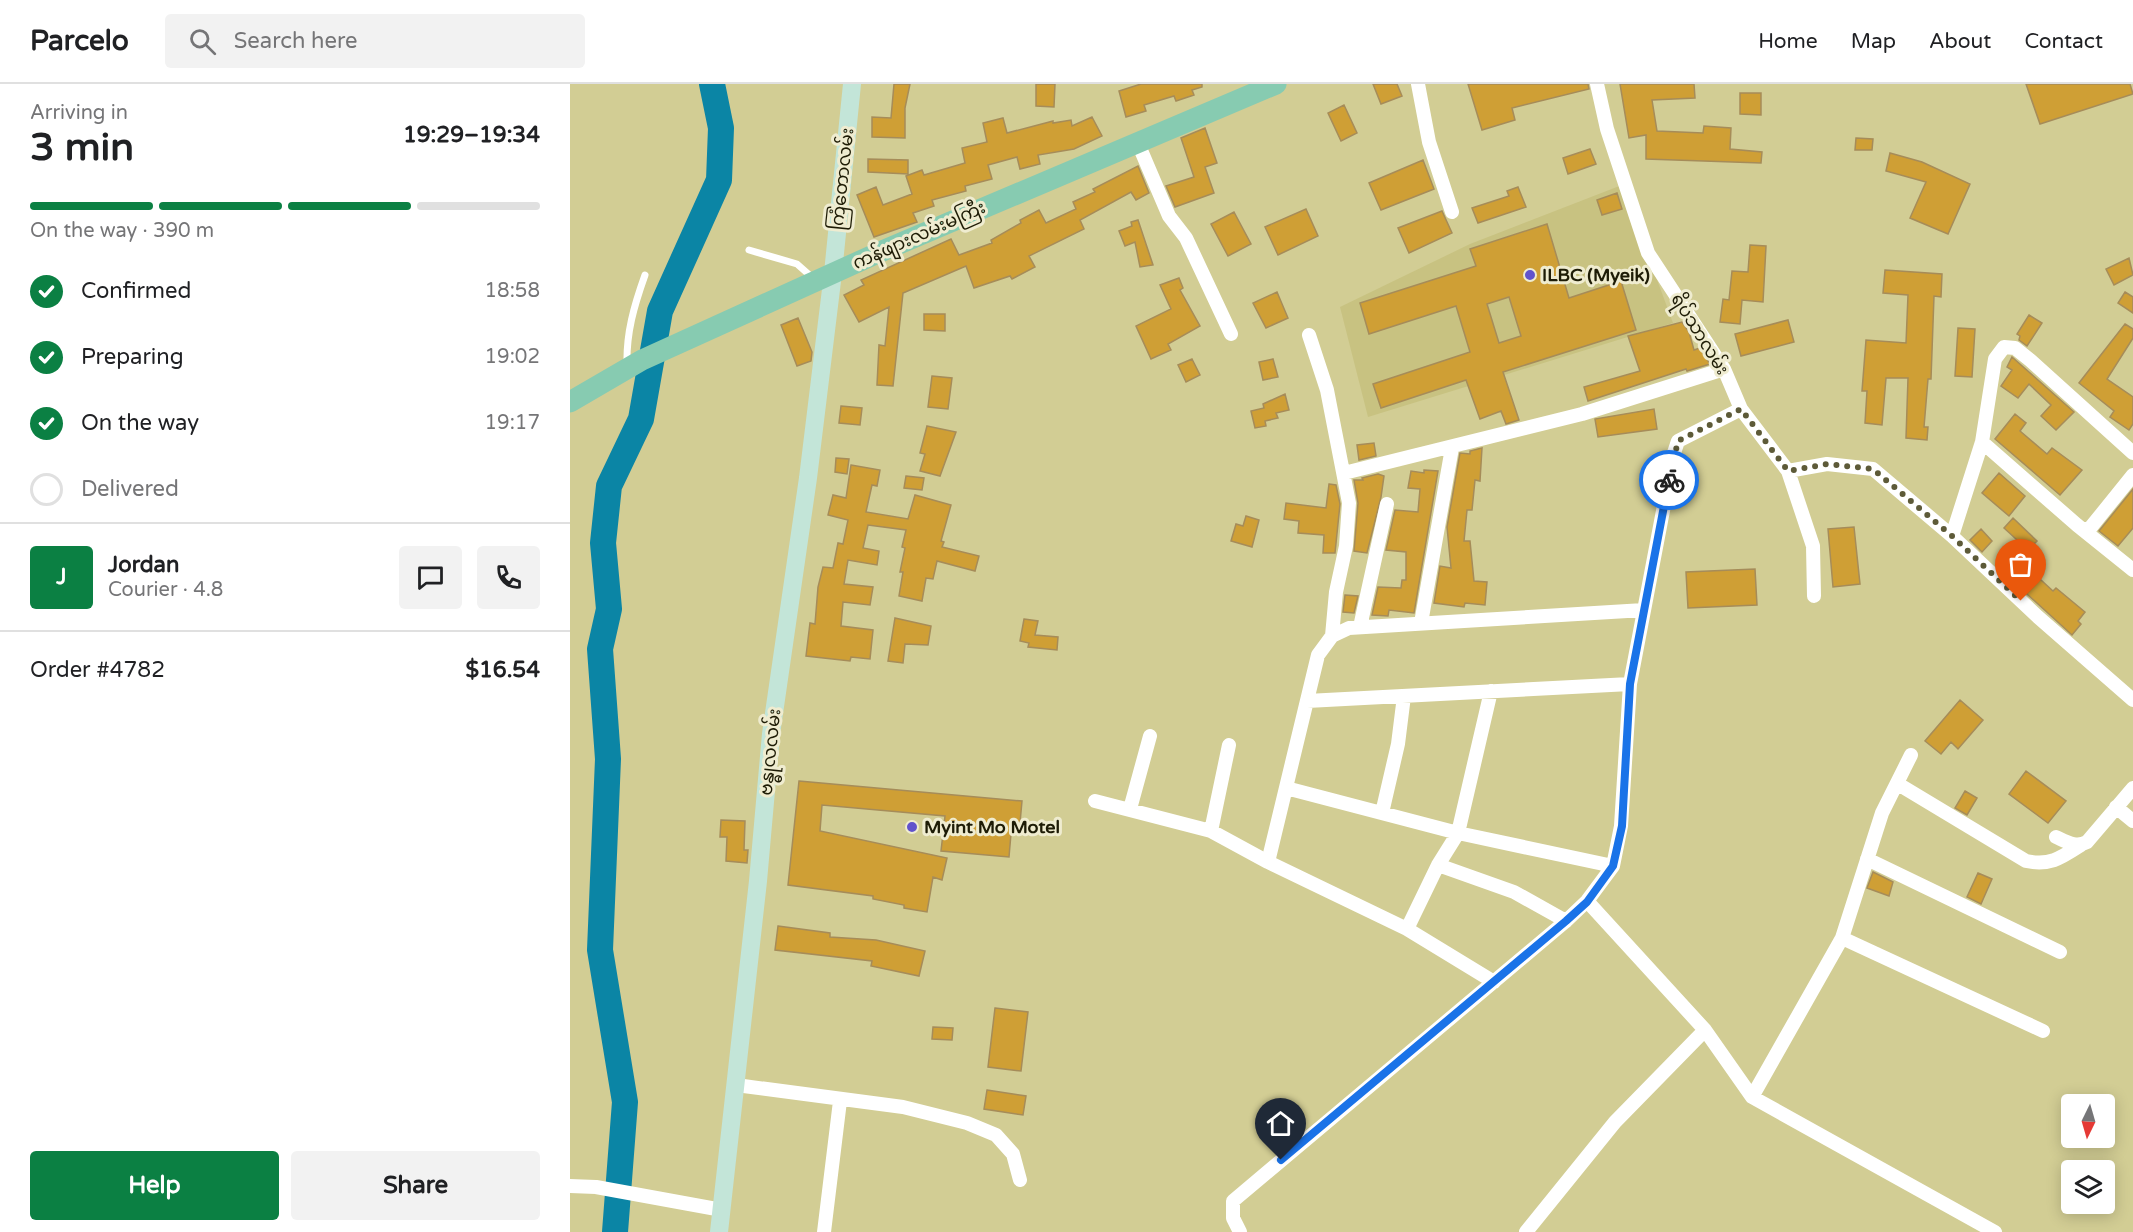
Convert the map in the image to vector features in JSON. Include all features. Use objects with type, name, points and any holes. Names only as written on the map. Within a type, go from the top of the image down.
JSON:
[{"type":"main road","name":"ကန်ဖျားလမ်းမကြီး","points":[[570,402],[627,369],[825,277],[1268,85]]},
{"type":"street","name":"ကြံတောလမ်း","points":[[825,277],[852,84]]},
{"type":"street","points":[[1418,84],[1429,141],[1452,212]]},
{"type":"street","name":"ရိပ်သာလမ်း","points":[[1597,84],[1607,129],[1648,253],[1724,369],[1741,409],[1788,471],[1813,546],[1814,596]]},
{"type":"street","points":[[1137,141],[1169,216],[1186,238],[1231,334]]},
{"type":"street","name":"ဗန္ဓုလလမ်း","points":[[719,1232],[771,734],[808,478],[825,277]]},
{"type":"street","points":[[1309,335],[1327,390],[1349,503],[1346,546],[1336,592],[1332,636]]},
{"type":"street","points":[[1952,536],[1982,442],[1995,359],[2004,347],[2015,348],[2133,453]]},
{"type":"street","points":[[1344,473],[1582,414],[1724,369]]},
{"type":"street","points":[[1240,1232],[1233,1218],[1233,1201],[1566,921],[1587,902],[1613,866],[1622,826],[1630,684],[1678,441],[1741,409]]},
{"type":"street","points":[[1982,442],[2133,570]]},
{"type":"street","points":[[1421,623],[1452,448]]},
{"type":"street","points":[[1788,471],[1827,464],[1873,469],[1952,536],[2038,617],[2133,700]]},
{"type":"street","points":[[2084,530],[2091,527],[2133,475]]},
{"type":"street","points":[[1360,627],[1387,504]]},
{"type":"street","points":[[1268,862],[1318,656],[1332,636],[1348,628],[1360,627],[1644,610]]},
{"type":"street","points":[[1307,701],[1630,684]]},
{"type":"street","points":[[1407,929],[1438,865],[1458,833],[1491,692]]},
{"type":"street","points":[[1382,813],[1398,744],[1404,696]]},
{"type":"street","points":[[1130,809],[1150,736]]},
{"type":"street","points":[[1211,831],[1229,745]]},
{"type":"street","points":[[1752,1097],[1842,938],[1882,813],[1911,755]]},
{"type":"street","points":[[1898,784],[2026,861],[2043,865],[2056,861],[2081,845],[2133,788]]},
{"type":"street","points":[[1286,788],[1458,833],[1613,866]]},
{"type":"street","points":[[1095,801],[1211,831],[1268,862],[1407,929],[1494,982]]},
{"type":"street","points":[[2116,807],[2133,821]]},
{"type":"street","points":[[2056,837],[2081,845]]},
{"type":"street","points":[[1867,859],[2060,952]]},
{"type":"street","points":[[1438,865],[1514,892],[1566,921]]},
{"type":"street","points":[[1587,902],[1705,1029],[1752,1097],[1995,1232]]},
{"type":"street","points":[[1842,938],[2043,1031]]},
{"type":"street","points":[[1526,1232],[1615,1122],[1705,1029]]},
{"type":"street","points":[[736,1085],[840,1101],[903,1107],[967,1123],[996,1135],[1013,1154],[1020,1180]]},
{"type":"street","points":[[824,1232],[840,1101]]},
{"type":"street","points":[[570,1186],[596,1187],[722,1210]]},
{"type":"lane","points":[[749,250],[797,264],[825,277]]},
{"type":"lane","points":[[627,369],[626,340],[630,316],[645,275]]},
{"type":"shaded area","name":"ILBC (Myeik)","points":[[1622,185],[1673,323],[1368,417],[1340,307],[1470,244]]},
{"type":"building","points":[[894,84],[910,84],[905,108],[905,138],[872,137],[872,117],[891,118]]},
{"type":"building","points":[[1036,84],[1055,84],[1054,107],[1036,106]]},
{"type":"building","points":[[1141,84],[1202,84],[1202,87],[1192,90],[1194,95],[1176,101],[1174,96],[1144,105],[1146,111],[1126,117],[1119,91]]},
{"type":"building","points":[[1373,84],[1397,84],[1402,96],[1381,104]]},
{"type":"building","points":[[1468,84],[1588,84],[1589,89],[1512,108],[1515,120],[1482,130]]},
{"type":"building","points":[[1620,84],[1694,84],[1695,98],[1652,100],[1657,131],[1703,133],[1704,126],[1731,128],[1730,149],[1762,152],[1761,163],[1646,159],[1646,135],[1629,138]]},
{"type":"building","points":[[2026,84],[2130,84],[2133,94],[2040,124]]},
{"type":"building","points":[[1740,93],[1761,93],[1761,115],[1740,114]]},
{"type":"building","points":[[1344,105],[1357,133],[1341,141],[1328,113]]},
{"type":"building","points":[[1092,117],[1102,136],[1074,149],[1038,155],[1040,164],[1020,169],[1017,157],[988,165],[992,179],[965,186],[966,191],[932,200],[934,206],[913,213],[917,222],[874,237],[857,195],[876,187],[883,205],[912,194],[906,176],[922,170],[924,175],[965,163],[962,148],[987,142],[983,123],[1003,118],[1007,133],[1053,121],[1053,123],[1071,120],[1072,126]]},
{"type":"building","points":[[1205,128],[1217,163],[1205,167],[1214,193],[1175,207],[1166,186],[1194,177],[1181,138]]},
{"type":"building","points":[[1856,138],[1873,139],[1872,150],[1855,150]]},
{"type":"building","points":[[1590,149],[1596,164],[1568,174],[1563,158]]},
{"type":"building","points":[[1890,153],[1922,162],[1970,184],[1948,234],[1910,218],[1926,182],[1886,171]]},
{"type":"building","points":[[868,159],[908,160],[908,174],[868,172]]},
{"type":"building","points":[[1423,160],[1434,189],[1381,210],[1369,183]]},
{"type":"building","points":[[1138,166],[1149,193],[1136,200],[1131,192],[1080,220],[1084,229],[1029,256],[1035,267],[1012,279],[1010,276],[974,288],[966,266],[903,293],[893,386],[877,385],[879,345],[885,346],[889,307],[859,322],[844,295],[864,285],[861,280],[951,239],[959,255],[992,243],[991,240],[1039,210],[1046,223],[1076,209],[1073,202],[1095,192],[1093,189]]},
{"type":"building","points":[[1518,187],[1526,207],[1478,223],[1472,208],[1509,196],[1507,191]]},
{"type":"building","points":[[1617,193],[1622,209],[1602,215],[1597,200]]},
{"type":"building","points":[[1306,209],[1318,236],[1278,255],[1265,227]]},
{"type":"building","points":[[1442,211],[1452,233],[1409,253],[1398,228]]},
{"type":"building","points":[[1234,212],[1251,244],[1228,256],[1211,224]]},
{"type":"building","points":[[1138,220],[1153,265],[1140,267],[1135,242],[1125,246],[1119,231],[1132,226],[1131,222]]},
{"type":"building","points":[[1547,224],[1569,298],[1621,281],[1636,330],[1503,372],[1519,420],[1506,424],[1501,411],[1480,419],[1466,380],[1381,408],[1373,384],[1470,352],[1456,306],[1369,334],[1360,303],[1476,266],[1470,249]],"holes":[[[1509,297],[1521,336],[1499,343],[1487,304]]]},
{"type":"building","points":[[1750,245],[1766,246],[1763,302],[1742,300],[1740,324],[1720,322],[1723,299],[1729,300],[1732,271],[1748,272]]},
{"type":"building","points":[[2129,258],[2133,275],[2114,285],[2106,269]]},
{"type":"building","points":[[1885,270],[1942,274],[1941,297],[1934,296],[1931,379],[1928,379],[1924,427],[1928,427],[1927,440],[1906,438],[1908,378],[1886,378],[1882,425],[1865,423],[1867,391],[1862,391],[1866,340],[1906,343],[1908,295],[1883,293]]},
{"type":"building","points":[[1179,278],[1183,288],[1180,290],[1200,326],[1168,344],[1171,350],[1151,359],[1136,326],[1171,309],[1160,285]]},
{"type":"building","points":[[1277,292],[1288,318],[1266,328],[1253,303]]},
{"type":"building","points":[[2125,292],[2133,297],[2133,313],[2118,303]]},
{"type":"building","points":[[924,314],[945,314],[945,331],[924,330]]},
{"type":"building","points":[[2029,315],[2042,323],[2027,346],[2019,340],[2020,336],[2017,334]]},
{"type":"building","points":[[798,318],[812,352],[811,361],[797,366],[781,325]]},
{"type":"building","points":[[1788,320],[1794,342],[1741,356],[1735,334]]},
{"type":"building","points":[[1682,322],[1689,332],[1694,350],[1700,348],[1710,364],[1687,371],[1686,369],[1588,401],[1584,387],[1640,371],[1628,336]]},
{"type":"building","points":[[2125,324],[2133,329],[2133,338],[2107,379],[2133,397],[2133,424],[2129,430],[2110,417],[2114,411],[2079,383]]},
{"type":"building","points":[[1958,328],[1975,329],[1972,377],[1955,376]]},
{"type":"building","points":[[2012,357],[2074,412],[2056,430],[2041,416],[2051,405],[2029,384],[2018,398],[2001,386],[2012,370],[2007,367]]},
{"type":"building","points":[[1192,359],[1200,375],[1186,382],[1178,365]]},
{"type":"building","points":[[1273,359],[1278,377],[1263,380],[1259,362]]},
{"type":"building","points":[[932,376],[952,378],[948,409],[928,407]]},
{"type":"building","points":[[1285,394],[1289,410],[1276,413],[1278,418],[1265,421],[1266,426],[1255,428],[1251,411],[1264,408],[1263,404]]},
{"type":"building","points":[[841,406],[862,408],[860,425],[839,423]]},
{"type":"building","points":[[1654,409],[1657,429],[1598,437],[1595,419]]},
{"type":"building","points":[[2015,414],[2026,423],[2020,431],[2047,454],[2052,448],[2082,470],[2060,495],[1995,439]]},
{"type":"building","points":[[927,426],[956,432],[940,476],[920,471],[925,454],[920,453]]},
{"type":"building","points":[[1374,443],[1376,456],[1359,460],[1357,445]]},
{"type":"building","points":[[1482,448],[1480,481],[1475,480],[1472,510],[1467,510],[1464,541],[1470,541],[1474,581],[1487,582],[1485,605],[1465,603],[1464,607],[1434,603],[1440,566],[1451,568],[1447,527],[1460,453],[1470,454],[1470,451]]},
{"type":"building","points":[[836,458],[849,459],[847,474],[835,472]]},
{"type":"building","points":[[851,465],[880,470],[877,486],[872,485],[866,512],[908,519],[915,495],[951,505],[941,541],[944,542],[942,547],[979,556],[975,571],[937,561],[933,579],[926,578],[922,601],[899,596],[903,572],[900,572],[905,548],[902,547],[906,530],[868,525],[863,548],[879,551],[877,565],[848,560],[844,584],[873,587],[870,605],[843,602],[841,626],[873,630],[870,659],[851,657],[850,661],[806,656],[810,623],[815,624],[818,587],[823,567],[833,568],[838,543],[843,544],[848,520],[828,515],[833,495],[846,498]]},
{"type":"building","points":[[1424,470],[1438,471],[1414,613],[1389,610],[1388,616],[1372,615],[1378,587],[1401,588],[1402,580],[1406,580],[1406,552],[1386,550],[1395,510],[1418,512],[1420,489],[1408,488],[1411,471],[1424,473]]},
{"type":"building","points":[[1999,473],[2025,496],[2009,516],[1982,493]]},
{"type":"building","points":[[1378,474],[1384,476],[1367,553],[1354,551],[1358,503],[1354,480],[1363,480],[1362,478]]},
{"type":"building","points":[[906,476],[924,478],[922,490],[904,488]]},
{"type":"building","points":[[1329,484],[1336,485],[1340,504],[1335,553],[1323,553],[1324,535],[1298,533],[1299,521],[1284,519],[1286,503],[1326,508]]},
{"type":"building","points":[[2133,489],[2133,528],[2118,546],[2099,531]]},
{"type":"building","points":[[1246,516],[1259,520],[1252,547],[1231,541],[1236,524],[1243,526]]},
{"type":"building","points":[[2013,518],[2037,541],[2028,550],[2004,528]]},
{"type":"building","points":[[1854,527],[1860,584],[1833,587],[1828,529]]},
{"type":"building","points":[[1981,529],[1992,541],[1982,552],[1970,540]]},
{"type":"building","points":[[1755,569],[1757,605],[1688,608],[1686,572]]},
{"type":"building","points":[[2029,569],[2053,591],[2056,588],[2085,612],[2078,621],[2081,624],[2072,635],[2016,584]]},
{"type":"building","points":[[1345,595],[1358,596],[1354,613],[1343,612]]},
{"type":"building","points":[[895,618],[931,626],[928,645],[905,644],[903,663],[888,661]]},
{"type":"building","points":[[1024,619],[1038,621],[1035,635],[1058,637],[1057,650],[1028,647],[1029,643],[1020,641]]},
{"type":"building","points":[[1960,700],[1983,720],[1958,749],[1951,742],[1941,754],[1925,741]]},
{"type":"building","points":[[2026,771],[2066,801],[2048,823],[2009,794]]},
{"type":"building","points":[[799,781],[1022,801],[1020,823],[1012,822],[1009,857],[941,851],[945,816],[822,805],[820,831],[947,858],[942,880],[933,877],[927,912],[904,908],[904,905],[873,899],[873,896],[788,885]]},
{"type":"building","points":[[1965,791],[1977,798],[1967,815],[1955,808]]},
{"type":"building","points":[[721,820],[745,821],[744,850],[748,850],[747,863],[726,861],[727,837],[720,837]]},
{"type":"building","points":[[1873,872],[1893,882],[1889,896],[1867,888]]},
{"type":"building","points":[[1978,873],[1992,879],[1981,904],[1967,897]]},
{"type":"building","points":[[778,926],[830,933],[830,937],[876,940],[925,951],[919,976],[871,966],[872,961],[775,950]]},
{"type":"building","points":[[995,1008],[1028,1012],[1021,1071],[988,1067]]},
{"type":"building","points":[[933,1027],[953,1028],[952,1040],[932,1039]]},
{"type":"building","points":[[987,1090],[1026,1096],[1023,1115],[984,1109]]},
{"type":"waterway","points":[[615,1232],[625,1102],[600,950],[608,759],[600,649],[609,609],[603,543],[609,486],[641,419],[660,311],[719,180],[721,128],[712,84]]},
{"type":"way so far","points":[[1669,480],[1678,441],[1741,409],[1788,471],[1827,464],[1873,469],[1952,536],[2021,601]]},
{"type":"place","name":"ILBC (Myeik)","points":[[1530,275]]},
{"type":"place","name":"Myint Mo Motel","points":[[912,827]]},
{"type":"route","points":[[1281,1160],[1566,921],[1587,902],[1613,866],[1622,826],[1630,684],[1669,480]]}]
